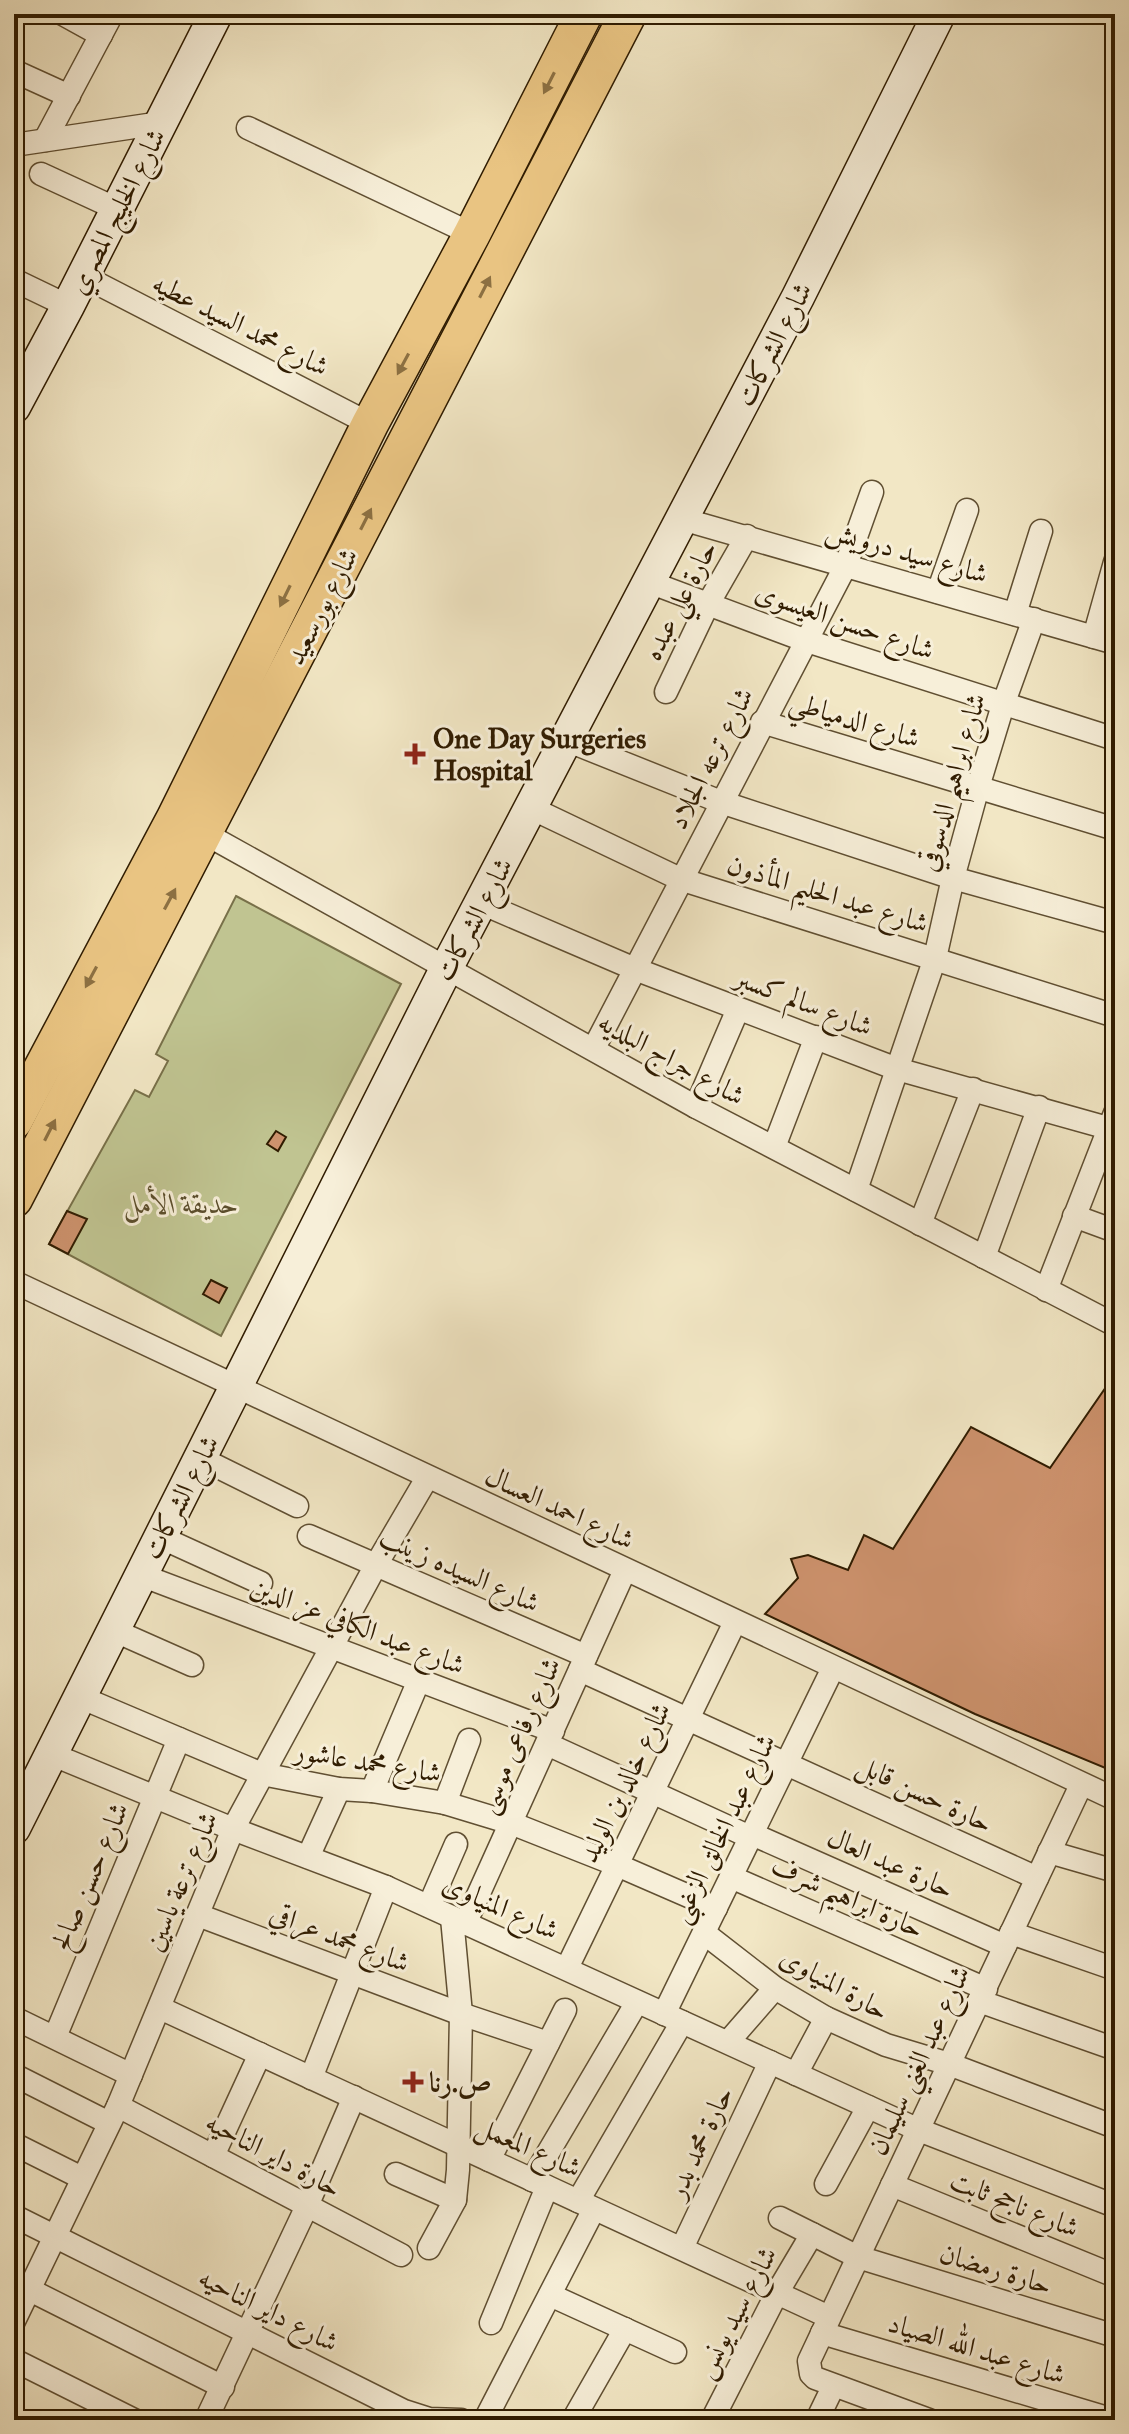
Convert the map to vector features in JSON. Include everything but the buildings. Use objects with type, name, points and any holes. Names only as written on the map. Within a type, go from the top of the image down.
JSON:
[{"type":"main road","name":"شارع الخليج المصري","points":[[14,407],[216,14]]},
{"type":"main road","name":"شارع بورسعيد","points":[[14,1121],[175,818],[370,424],[472,234],[584,14]]},
{"type":"main road","name":"شارع بورسعيد","points":[[14,1199],[628,14]]},
{"type":"main road","name":"شارع الشركات","points":[[14,1828],[447,967],[798,297],[939,14]]},
{"type":"street","points":[[63,14],[101,35]]},
{"type":"street","points":[[45,140],[112,14]]},
{"type":"street","points":[[14,71],[69,96]]},
{"type":"street","points":[[14,145],[161,123]]},
{"type":"street","points":[[248,128],[472,234]]},
{"type":"street","points":[[41,174],[117,209]]},
{"type":"street","name":"شارع محمد السيد عطيه","points":[[83,276],[370,424]]},
{"type":"street","points":[[14,280],[68,306]]},
{"type":"street","name":"شارع ترعه الجلاد","points":[[594,1048],[804,640],[846,565],[872,492]]},
{"type":"street","points":[[938,592],[967,510]]},
{"type":"street","name":"شارع سيد درويش","points":[[682,519],[1104,640]]},
{"type":"street","name":"شارع ابراهيم الدسوقي","points":[[856,1190],[935,958],[953,878],[1003,705],[1041,531]]},
{"type":"street","name":"حارة علي عبده","points":[[666,692],[708,604],[747,536]]},
{"type":"street","points":[[1104,640],[1115,562]]},
{"type":"street","name":"شارع حسن العيسوى","points":[[649,582],[804,640],[1115,739]]},
{"type":"street","name":"شارع الدمياطي","points":[[762,722],[1115,829]]},
{"type":"street","points":[[566,740],[721,802],[953,878],[1115,923]]},
{"type":"street","name":"شارع عبد الحليم المأذون","points":[[531,808],[680,879],[1115,1016]]},
{"type":"street","name":"شارع جراج البلديه","points":[[204,833],[696,1107],[1115,1325]]},
{"type":"street","name":"شارع سالم كسبر","points":[[481,903],[635,969],[897,1069],[1113,1124]]},
{"type":"street","points":[[696,1107],[738,1009]]},
{"type":"street","points":[[774,1147],[816,1037]]},
{"type":"street","points":[[920,1224],[973,1089]]},
{"type":"street","points":[[984,1257],[1039,1107]]},
{"type":"street","points":[[1046,1290],[1113,1124]]},
{"type":"street","points":[[1074,1216],[1115,1231]]},
{"type":"street","name":"شارع احمد العسال","points":[[14,1282],[1115,1799]]},
{"type":"street","points":[[200,1458],[297,1506]]},
{"type":"street","name":"شارع ترعة ياسين","points":[[14,2321],[22,2286],[55,2236],[114,2114],[233,1829],[331,1646],[427,1478]]},
{"type":"street","name":"شارع السيده زينب","points":[[309,1536],[583,1663],[688,1718]]},
{"type":"street","points":[[160,1537],[261,1583]]},
{"type":"street","name":"شارع رفاعى موسى","points":[[458,1921],[511,1823],[625,1570]]},
{"type":"street","name":"شارع عبد الكافي عز الدين","points":[[141,1575],[419,1680],[550,1737],[652,1792]]},
{"type":"street","name":"شارع خالد بن الوليد","points":[[567,1968],[735,1622]]},
{"type":"street","points":[[113,1630],[192,1665]]},
{"type":"street","name":"شارع عبد الخالق الزغبى","points":[[485,2420],[550,2295],[586,2205],[673,2018],[704,1933],[833,1668]]},
{"type":"street","points":[[372,1791],[419,1680]]},
{"type":"street","name":"شارع محمد عاشور","points":[[80,1697],[262,1774],[339,1789],[445,1803],[511,1823],[716,1908]]},
{"type":"street","name":"حارة حسن قابل","points":[[688,1718],[1037,1878]]},
{"type":"street","name":"شارع حسن صالح","points":[[55,2037],[179,1739]]},
{"type":"street","points":[[445,1803],[469,1740]]},
{"type":"street","name":"شارع المنياوى","points":[[51,1754],[233,1829],[386,1887],[919,2130],[1115,2206]]},
{"type":"street","name":"شارع عبد الغني سليمان","points":[[833,2387],[811,2374],[809,2361],[1081,1785]]},
{"type":"street","points":[[308,1857],[339,1789]]},
{"type":"street","name":"حارة عبد العال","points":[[652,1792],[1008,1940],[1115,1969]]},
{"type":"street","points":[[429,1906],[456,1844]]},
{"type":"street","points":[[1049,1852],[1115,1871]]},
{"type":"street","name":"حارة ابراهيم شرف","points":[[731,1877],[982,1995],[1115,2049]]},
{"type":"street","points":[[311,2078],[386,1887]]},
{"type":"street","name":"شارع محمد عراقي","points":[[198,1915],[461,2014],[548,2043]]},
{"type":"street","points":[[429,2248],[455,2200],[462,2080],[458,1921]]},
{"type":"street","name":"حارة المنياوى","points":[[704,1933],[775,1988],[826,2018],[886,2045],[949,2064],[1115,2127]]},
{"type":"street","points":[[728,2042],[775,1988]]},
{"type":"street","points":[[491,2323],[539,2183],[637,2002]]},
{"type":"street","name":"شارع المعمل","points":[[160,2008],[777,2293],[826,2325]]},
{"type":"street","points":[[489,2160],[565,2010]]},
{"type":"street","points":[[14,2018],[131,2075]]},
{"type":"street","points":[[796,2074],[826,2018]]},
{"type":"street","points":[[213,2156],[260,2054]]},
{"type":"street","name":"حارة محمد بدر","points":[[682,2248],[770,2062]]},
{"type":"street","name":"حارة داير الناحيه","points":[[14,2075],[213,2156],[401,2255]]},
{"type":"street","points":[[206,2420],[307,2206],[354,2097]]},
{"type":"street","points":[[826,2184],[868,2107]]},
{"type":"street","points":[[14,2144],[82,2178]]},
{"type":"street","points":[[396,2174],[455,2200]]},
{"type":"street","name":"شارع ناجح ثابت","points":[[892,2185],[1115,2276]]},
{"type":"street","name":"شارع داير الناحيه","points":[[14,2216],[404,2411],[429,2419],[461,2420]]},
{"type":"street","name":"حارة رمضان","points":[[780,2218],[858,2257],[1115,2336]]},
{"type":"street","name":"شارع سيد يونس","points":[[712,2420],[777,2293],[812,2234]]},
{"type":"street","points":[[22,2286],[223,2387]]},
{"type":"street","points":[[550,2295],[675,2352]]},
{"type":"street","name":"شارع عبد الله الصياد","points":[[826,2325],[1114,2420]]},
{"type":"street","points":[[573,2420],[625,2329]]},
{"type":"street","points":[[14,2360],[134,2420]]},
{"type":"street","points":[[817,2420],[833,2387],[916,2418]]},
{"type":"green space","name":"حديقة الأمل","points":[[236,896],[401,984],[221,1336],[49,1244],[135,1090],[149,1097],[168,1061],[156,1054]]},
{"type":"place","name":"One Day Surgeries Hospital","points":[[415,754]]},
{"type":"place","name":"ص.رنا","points":[[413,2082]]}]
